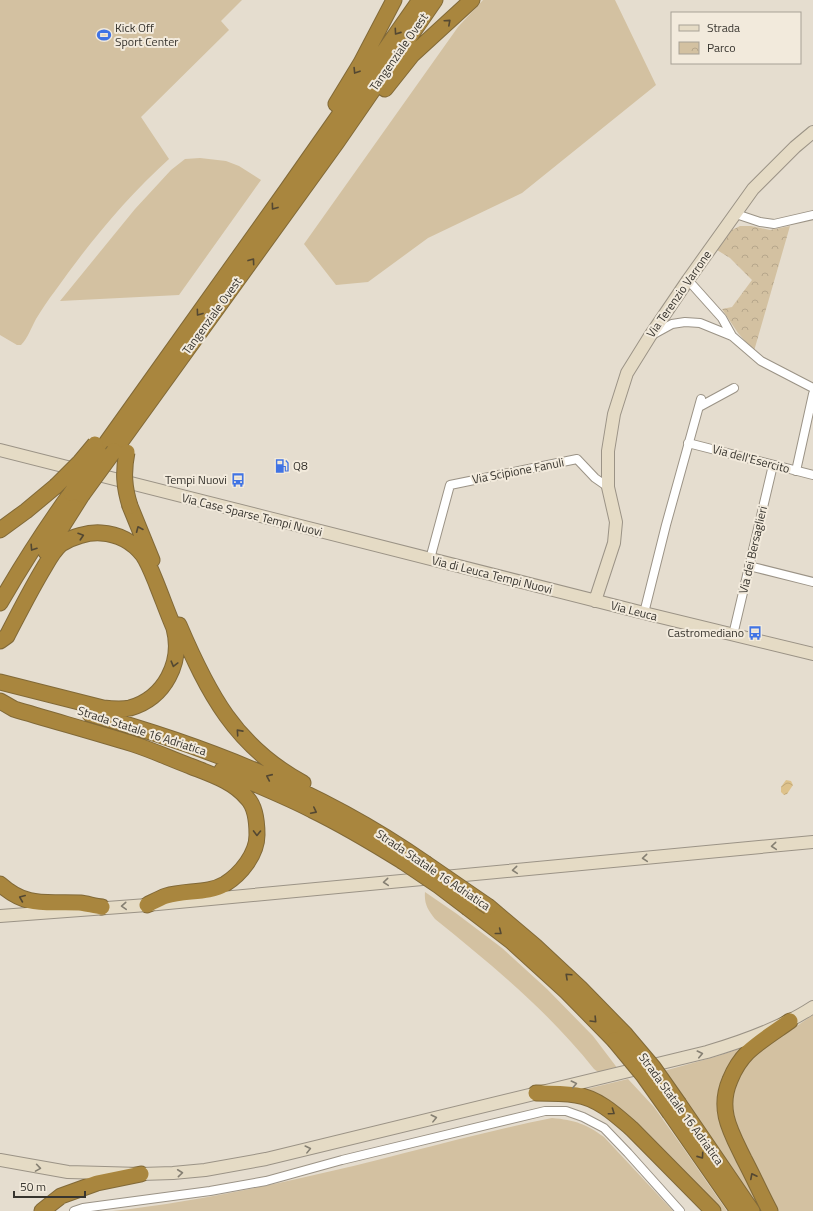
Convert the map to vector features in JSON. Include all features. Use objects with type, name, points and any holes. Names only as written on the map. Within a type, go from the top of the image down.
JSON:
[{"type":"highway","points":[[286,191],[302,157],[361,63],[394,0]]},
{"type":"highway","name":"Tangenziale Ovest","points":[[110,449],[173,349],[420,0]]},
{"type":"highway","name":"Tangenziale Ovest","points":[[0,603],[24,561],[198,335],[337,142],[435,0]]},
{"type":"highway","points":[[337,142],[356,128],[412,55],[472,0]]},
{"type":"highway","points":[[0,530],[56,486],[80,462],[110,449],[124,477],[126,494],[130,506],[196,664],[214,698],[238,732],[254,749],[294,778],[364,816],[396,837],[405,856]]},
{"type":"highway","name":"Tangenziale Ovest","points":[[0,640],[25,586],[57,533],[76,494]]},
{"type":"highway","points":[[0,640],[7,636],[31,589],[54,551],[70,539],[84,534],[97,532],[111,533],[121,537],[132,543],[143,556],[150,568],[177,638],[175,660],[173,669],[168,679],[151,698],[129,708],[117,710],[103,708],[0,682]]},
{"type":"highway","name":"Strada Statale 16 Adriatica","points":[[0,689],[182,742],[248,768],[307,794],[360,822],[405,856],[439,886],[511,941],[653,1067],[675,1108],[738,1211]]},
{"type":"highway","points":[[0,700],[14,709],[134,745],[173,759],[223,779],[239,789],[248,799],[255,814],[257,840],[253,854],[236,876],[224,885],[218,887],[166,896],[147,904]]},
{"type":"highway","name":"Strada Statale 16 Adriatica","points":[[0,700],[74,721],[194,759],[257,785],[405,856],[425,863],[489,907],[535,946],[575,983],[619,1037]]},
{"type":"highway","points":[[0,884],[19,898],[32,902],[48,904],[81,903],[102,907]]},
{"type":"highway","points":[[770,1211],[732,1136],[724,1108],[725,1098],[727,1086],[732,1074],[747,1053],[761,1041],[790,1021]]},
{"type":"highway","points":[[536,1093],[577,1095],[589,1098],[602,1105],[618,1116],[632,1129],[713,1211]]},
{"type":"highway","name":"Strada Statale 16 Adriatica","points":[[675,1108],[752,1211]]},
{"type":"highway","points":[[42,1211],[61,1196],[97,1183],[141,1174]]},
{"type":"main road","name":"Via Terenzio Varrone","points":[[608,487],[608,451],[614,414],[627,373],[688,280],[753,189],[795,147],[813,132]]},
{"type":"main road","name":"Via Case Sparse Tempi Nuovi","points":[[0,450],[388,549]]},
{"type":"main road","points":[[595,601],[614,543],[616,522],[608,487]]},
{"type":"main road","name":"Via di Leuca Tempi Nuovi","points":[[388,549],[595,601]]},
{"type":"main road","name":"Via Leuca","points":[[595,601],[813,654]]},
{"type":"main road","points":[[0,916],[147,904],[813,842]]},
{"type":"main road","points":[[0,1160],[68,1172],[141,1174],[205,1170],[266,1159],[707,1052],[754,1036],[790,1021],[813,1007]]},
{"type":"street","points":[[736,214],[760,222],[774,224],[813,215]]},
{"type":"street","points":[[688,280],[722,318],[732,336]]},
{"type":"street","points":[[650,336],[672,324],[685,322],[700,323],[732,336],[761,361],[813,388]]},
{"type":"street","points":[[644,614],[688,443],[700,403],[734,388]]},
{"type":"street","points":[[796,471],[813,394]]},
{"type":"street","name":"Via dell'Esercito","points":[[688,443],[813,475]]},
{"type":"street","name":"Via Scipione Fanuli","points":[[430,559],[450,485],[576,459],[595,478],[608,487]]},
{"type":"street","name":"Via dei Bersaglieri","points":[[733,635],[773,465]]},
{"type":"street","points":[[749,566],[813,582]]},
{"type":"street","points":[[74,1211],[83,1208],[210,1191],[266,1181],[342,1160],[545,1112],[566,1111],[583,1117],[604,1128],[628,1152],[680,1211]]},
{"type":"green space","points":[[0,0],[242,0],[221,21],[229,30],[141,117],[169,159],[123,205],[94,239],[47,301],[26,339],[21,345],[17,345],[0,335]]},
{"type":"green space","points":[[483,0],[615,0],[656,85],[522,193],[428,238],[368,282],[336,285],[304,244],[458,27]]},
{"type":"green space","points":[[200,158],[226,161],[239,166],[261,180],[179,295],[60,301],[135,209],[171,170],[185,159]]},
{"type":"green space","points":[[740,226],[751,226],[770,230],[790,226],[754,351],[738,333],[722,309],[732,307],[752,280],[730,258],[717,250],[730,231]]},
{"type":"green space","points":[[425,892],[502,948],[547,989],[593,1036],[618,1069],[598,1072],[594,1069],[539,1008],[478,954],[435,919],[427,907]]},
{"type":"green space","points":[[813,1015],[813,1211],[777,1211],[736,1137],[731,1103],[736,1081],[744,1066],[757,1053]]},
{"type":"green space","points":[[745,1047],[721,1094],[762,1211],[760,1211],[735,1173],[660,1072]]},
{"type":"green space","points":[[628,1079],[654,1107],[727,1211],[720,1211],[582,1090]]},
{"type":"green space","points":[[552,1118],[580,1123],[604,1137],[673,1211],[112,1211],[230,1193],[332,1171]]},
{"type":"water","points":[[786,780],[791,781],[793,785],[787,794],[784,795],[781,792],[781,787]]},
{"type":"place","name":"Kick Off Sport Center","points":[[104,35]]},
{"type":"place","name":"Q8","points":[[282,466]]},
{"type":"place","name":"Tempi Nuovi","points":[[238,480]]},
{"type":"place","name":"Castromediano","points":[[755,633]]}]
